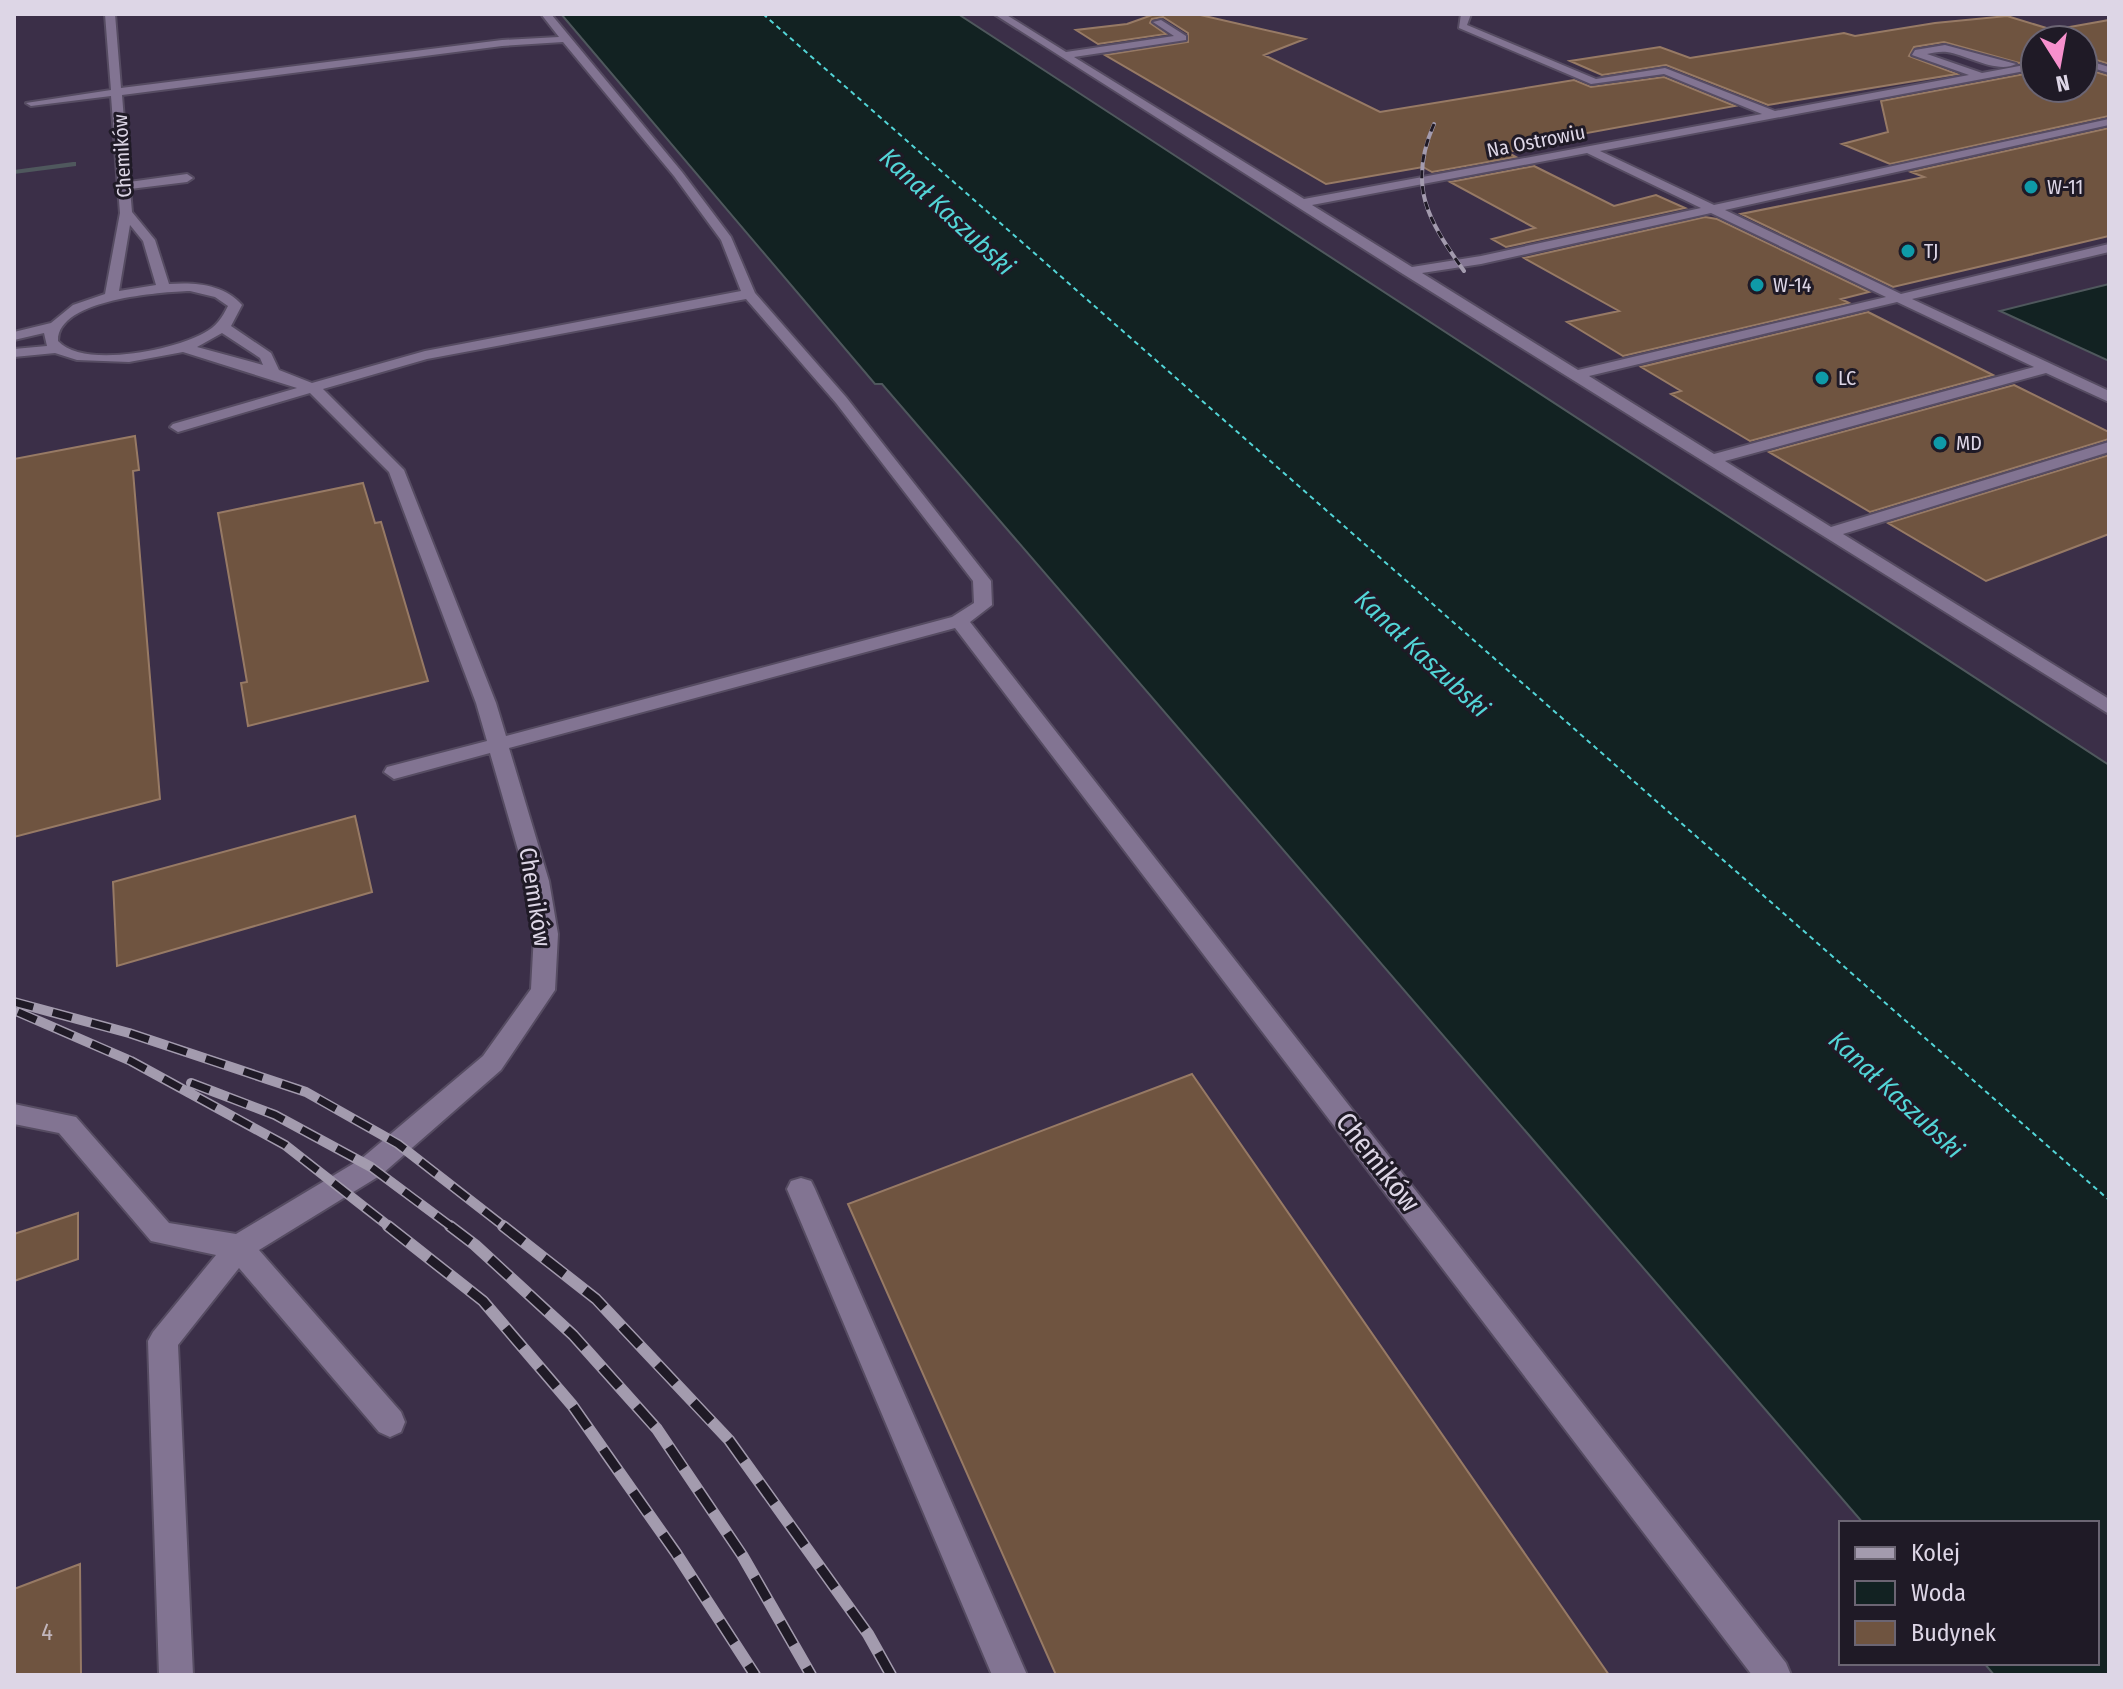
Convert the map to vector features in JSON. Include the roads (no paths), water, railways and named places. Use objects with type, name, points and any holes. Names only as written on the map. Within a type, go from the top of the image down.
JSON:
[{"type":"lane","name":"Chemików","points":[[110,14],[126,213],[111,297]]},
{"type":"lane","points":[[394,772],[959,621],[983,605],[982,581],[841,400],[749,294],[727,240],[678,174],[546,14]]},
{"type":"lane","points":[[999,14],[2109,708]]},
{"type":"lane","points":[[1466,14],[1462,26],[1595,82],[1665,71],[1775,115]]},
{"type":"lane","points":[[1065,55],[1183,38],[1158,22]]},
{"type":"lane","points":[[31,103],[502,43],[566,39]]},
{"type":"lane","points":[[1981,76],[1915,53],[1945,48],[1977,59],[2019,65]]},
{"type":"lane","name":"Na Ostrowiu","points":[[1303,203],[2019,69]]},
{"type":"lane","points":[[1408,271],[1481,260],[2109,122]]},
{"type":"lane","points":[[1589,150],[2109,397]]},
{"type":"lane","points":[[124,186],[187,178]]},
{"type":"lane","points":[[126,213],[149,240],[164,288]]},
{"type":"lane","points":[[1576,375],[2109,248]]},
{"type":"lane","points":[[14,336],[54,327],[76,311],[111,297],[164,288],[212,290],[235,305],[233,316],[223,327],[183,347],[155,354],[111,359],[74,356],[51,343],[50,335],[54,327]]},
{"type":"lane","points":[[178,427],[425,355],[749,294]]},
{"type":"lane","name":"Chemików","points":[[176,1675],[163,1341],[239,1247],[371,1167],[492,1063],[543,990],[546,934],[538,881],[486,703],[396,470],[314,389],[273,373],[266,356],[223,327]]},
{"type":"lane","points":[[183,347],[273,373]]},
{"type":"lane","points":[[14,353],[57,349]]},
{"type":"lane","points":[[1712,460],[2048,368]]},
{"type":"lane","points":[[1829,533],[2109,447]]},
{"type":"lane","name":"Chemików","points":[[959,621],[1774,1675]]},
{"type":"lane","points":[[14,1114],[67,1124],[161,1233],[239,1247],[390,1422]]},
{"type":"lane","points":[[801,1189],[1010,1675]]},
{"type":"water","name":"Kanał Kaszubski","points":[[561,14],[958,14],[2109,765],[2109,1675],[1994,1675],[1986,1665],[2099,1665],[2099,1521],[1861,1521],[882,384],[875,384]]},
{"type":"water","points":[[2109,284],[2109,361],[2000,311]]},
{"type":"waterway","points":[[14,172],[73,164]]},
{"type":"railway","points":[[1434,124],[1422,166],[1425,202],[1440,235],[1464,271]]},
{"type":"railway","points":[[14,1002],[129,1033],[306,1092],[398,1144],[506,1228]]},
{"type":"railway","points":[[18,1012],[131,1061],[285,1145],[391,1228]]},
{"type":"railway","points":[[191,1083],[275,1115],[371,1167],[453,1228]]},
{"type":"railway","points":[[388,1226],[483,1301],[572,1405],[676,1553],[755,1675]]},
{"type":"railway","points":[[450,1226],[573,1335],[657,1429],[742,1555],[811,1675]]},
{"type":"railway","points":[[503,1226],[596,1299],[729,1440],[868,1634],[891,1675]]},
{"type":"place","name":"W-11","points":[[2031,187]]},
{"type":"place","name":"TJ","points":[[1908,251]]},
{"type":"place","name":"W-14","points":[[1757,285]]},
{"type":"place","name":"LC","points":[[1822,378]]},
{"type":"place","name":"MD","points":[[1940,443]]}]
